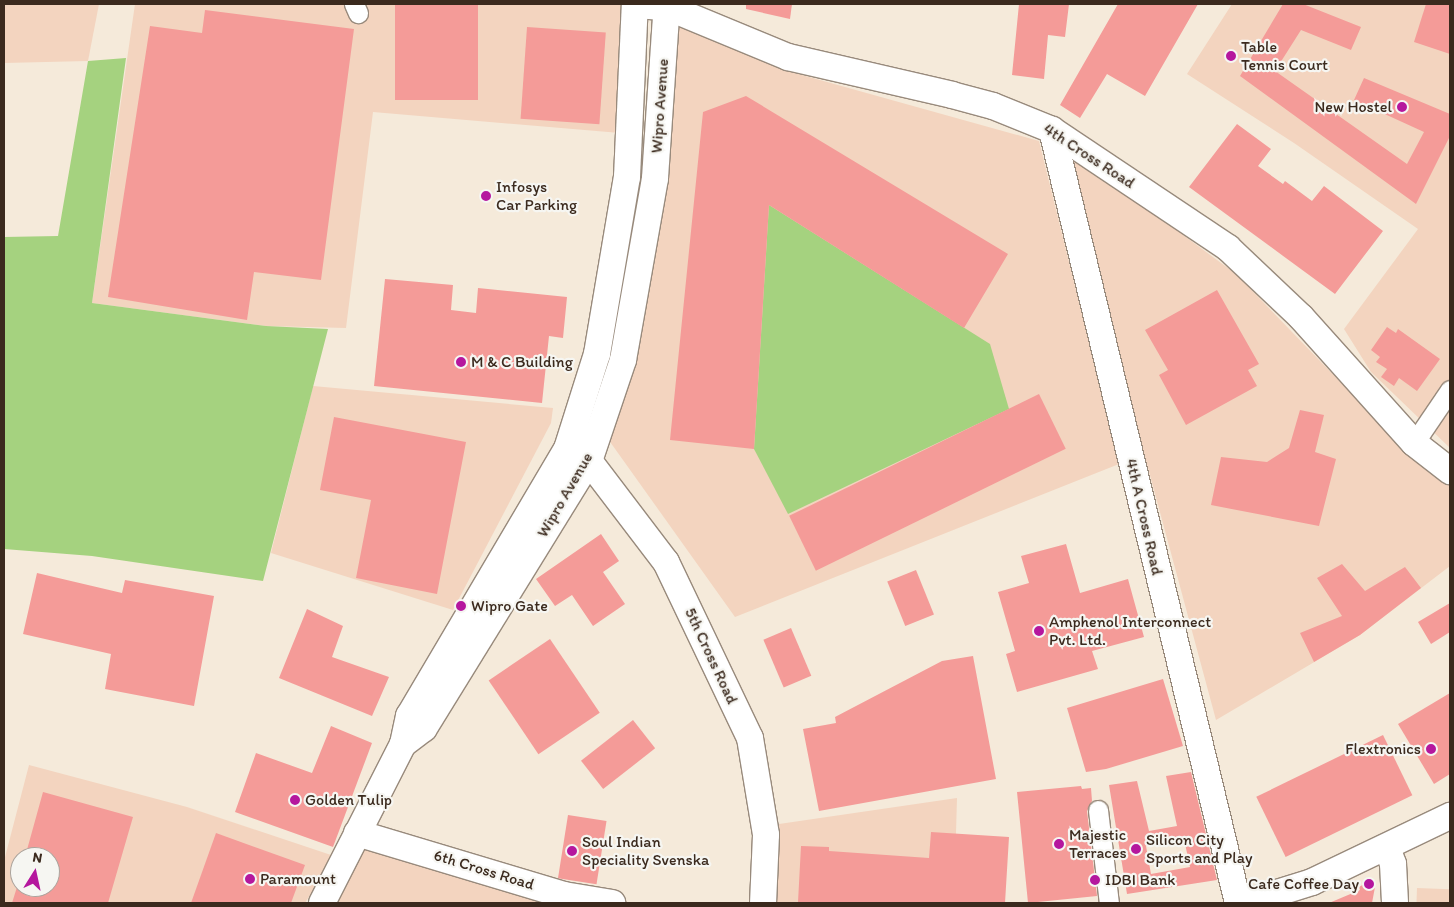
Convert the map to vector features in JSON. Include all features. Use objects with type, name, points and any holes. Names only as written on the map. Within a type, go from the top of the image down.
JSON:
[{"type":"street","name":"4th Cross Road","points":[[635,4],[667,6],[788,57],[960,97],[1052,130],[1228,248],[1301,317],[1414,444],[1450,471]]},
{"type":"street","name":"Wipro Avenue","points":[[322,903],[403,744],[409,716],[451,646],[578,455],[627,177],[635,4]]},
{"type":"street","name":"Wipro Avenue","points":[[403,744],[424,728],[578,455],[623,360],[655,178],[667,6]]},
{"type":"street","name":"4th A Cross Road","points":[[1052,130],[1238,903]]},
{"type":"street","points":[[1414,444],[1450,390]]},
{"type":"street","name":"5th Cross Road","points":[[578,455],[666,562],[750,738],[766,836],[763,903]]},
{"type":"street","points":[[1098,810],[1109,903]]},
{"type":"street","points":[[1245,903],[1312,882],[1387,848],[1450,816]]},
{"type":"street","name":"6th Cross Road","points":[[357,833],[564,895],[612,903]]},
{"type":"street","points":[[1387,848],[1393,864],[1395,903]]},
{"type":"shaded area","points":[[4,4],[99,4],[88,61],[4,63]]},
{"type":"shaded area","points":[[135,4],[625,4],[620,133],[373,112],[346,328],[266,326],[92,303]]},
{"type":"shaded area","points":[[1232,4],[1450,4],[1450,448],[1371,372],[1344,329],[1418,229],[1294,143],[1187,74]]},
{"type":"shaded area","points":[[679,27],[784,70],[1039,141],[1119,464],[735,617],[608,439],[663,198]]},
{"type":"shaded area","points":[[1061,145],[1236,274],[1408,452],[1450,483],[1450,566],[1360,635],[1216,720]]},
{"type":"shaded area","points":[[313,386],[553,408],[551,423],[453,610],[271,553]]},
{"type":"shaded area","points":[[29,765],[187,807],[334,856],[305,903],[4,903],[4,861]]},
{"type":"shaded area","points":[[957,798],[954,903],[776,903],[775,833],[779,824]]},
{"type":"shaded area","points":[[363,846],[555,903],[337,903]]},
{"type":"shaded area","points":[[1417,888],[1450,889],[1449,903],[1416,903]]},
{"type":"green space","points":[[126,58],[92,303],[266,326],[328,329],[263,581],[92,556],[4,549],[4,237],[58,236],[88,61]]},
{"type":"green space","points":[[769,205],[990,344],[1009,409],[788,514],[754,449]]},
{"type":"building","points":[[395,4],[478,4],[478,100],[395,100]]},
{"type":"building","points":[[746,4],[792,4],[790,19],[746,9]]},
{"type":"building","points":[[1019,4],[1069,4],[1065,37],[1048,35],[1044,79],[1012,75]]},
{"type":"building","points":[[1118,4],[1198,4],[1145,96],[1107,74],[1080,118],[1060,105]]},
{"type":"building","name":"New Hostel","points":[[1283,4],[1303,4],[1361,27],[1351,50],[1301,30],[1275,71],[1407,164],[1424,132],[1354,100],[1364,78],[1450,114],[1450,136],[1416,204],[1240,76]]},
{"type":"building","points":[[1426,4],[1450,4],[1450,54],[1414,42]]},
{"type":"building","points":[[205,10],[354,29],[321,280],[254,272],[247,320],[108,297],[150,26],[202,33]]},
{"type":"building","points":[[527,27],[606,33],[599,124],[521,119]]},
{"type":"building","points":[[746,96],[1008,254],[964,328],[769,205],[754,449],[670,440],[703,112]]},
{"type":"building","points":[[1237,124],[1271,149],[1258,166],[1283,184],[1285,181],[1312,201],[1324,186],[1383,231],[1335,294],[1189,187]]},
{"type":"building","name":"M & C Building","points":[[385,279],[453,285],[451,310],[476,313],[478,288],[567,297],[563,338],[549,336],[542,403],[374,386]]},
{"type":"building","points":[[1217,290],[1259,364],[1248,370],[1257,386],[1186,425],[1159,375],[1168,370],[1145,330]]},
{"type":"building","points":[[1387,327],[1396,333],[1398,329],[1440,359],[1417,391],[1399,378],[1394,386],[1381,377],[1387,369],[1376,362],[1380,357],[1371,350]]},
{"type":"building","points":[[1039,394],[1066,449],[816,571],[789,516]]},
{"type":"building","points":[[1300,410],[1324,415],[1315,452],[1336,459],[1319,526],[1211,505],[1221,457],[1267,462],[1289,448]]},
{"type":"building","points":[[334,417],[466,442],[437,594],[356,578],[371,500],[320,490]]},
{"type":"building","points":[[601,534],[619,561],[603,572],[625,604],[593,626],[572,595],[555,606],[536,579]]},
{"type":"building","points":[[1066,544],[1080,593],[1128,579],[1144,637],[1092,651],[1098,669],[1017,692],[1006,654],[1015,651],[998,592],[1029,583],[1021,556]]},
{"type":"building","points":[[1342,564],[1365,591],[1405,567],[1421,588],[1360,635],[1314,662],[1300,633],[1342,616],[1317,578]]},
{"type":"building","points":[[916,570],[934,615],[905,626],[887,582]]},
{"type":"building","points":[[37,573],[122,593],[125,580],[214,596],[194,706],[105,689],[111,654],[23,634]]},
{"type":"building","points":[[1450,603],[1450,632],[1431,644],[1418,622]]},
{"type":"building","points":[[307,609],[343,626],[332,657],[389,677],[372,716],[279,678]]},
{"type":"building","points":[[791,628],[811,676],[784,688],[763,640]]},
{"type":"building","points":[[550,639],[600,713],[538,754],[489,680]]},
{"type":"building","points":[[973,656],[996,779],[819,811],[803,729],[836,723],[835,717],[942,661]]},
{"type":"building","points":[[1163,679],[1183,746],[1106,769],[1086,772],[1067,708]]},
{"type":"building","name":"Flextronics","points":[[1450,693],[1450,774],[1434,784],[1398,724]]},
{"type":"building","points":[[633,720],[655,748],[603,789],[581,761]]},
{"type":"building","name":"Golden Tulip","points":[[331,726],[372,743],[333,847],[235,812],[256,753],[312,773]]},
{"type":"building","points":[[1383,735],[1412,795],[1286,857],[1256,797]]},
{"type":"building","points":[[1191,772],[1217,880],[1127,894],[1109,785],[1137,781],[1149,831],[1177,826],[1166,776]],"holes":[[[1184,839],[1190,867],[1151,874],[1146,846]]]},
{"type":"building","name":"Majestic Terraces","points":[[1081,786],[1082,789],[1091,788],[1092,801],[1087,811],[1097,896],[1028,903],[1017,792]]},
{"type":"building","points":[[43,792],[133,817],[108,903],[12,903],[14,897],[60,897],[60,847],[28,847]]},
{"type":"building","points":[[568,815],[607,821],[597,884],[558,878]]},
{"type":"building","points":[[931,832],[1009,837],[1005,903],[798,902],[801,846],[829,847],[829,851],[929,858]]},
{"type":"building","name":"Paramount","points":[[216,833],[305,865],[291,903],[191,903]]},
{"type":"building","points":[[1366,883],[1372,883],[1375,887],[1372,903],[1329,903],[1360,890],[1359,887]]},
{"type":"place","name":"Table Tennis Court","points":[[1231,56]]},
{"type":"place","name":"New Hostel","points":[[1402,107]]},
{"type":"place","name":"Infosys Car Parking","points":[[486,196]]},
{"type":"place","name":"M & C Building","points":[[461,362]]},
{"type":"place","name":"Wipro Gate","points":[[461,606]]},
{"type":"place","name":"Amphenol Interconnect Pvt. Ltd.","points":[[1039,631]]},
{"type":"place","name":"Flextronics","points":[[1431,749]]},
{"type":"place","name":"Golden Tulip","points":[[295,800]]},
{"type":"place","name":"Majestic Terraces","points":[[1059,844]]},
{"type":"place","name":"Silicon City Sports and Play","points":[[1136,849]]},
{"type":"place","name":"Soul Indian Speciality Svenska","points":[[572,851]]},
{"type":"place","name":"Paramount","points":[[250,879]]},
{"type":"place","name":"IDBI Bank","points":[[1095,880]]},
{"type":"place","name":"Cafe Coffee Day","points":[[1369,884]]}]
